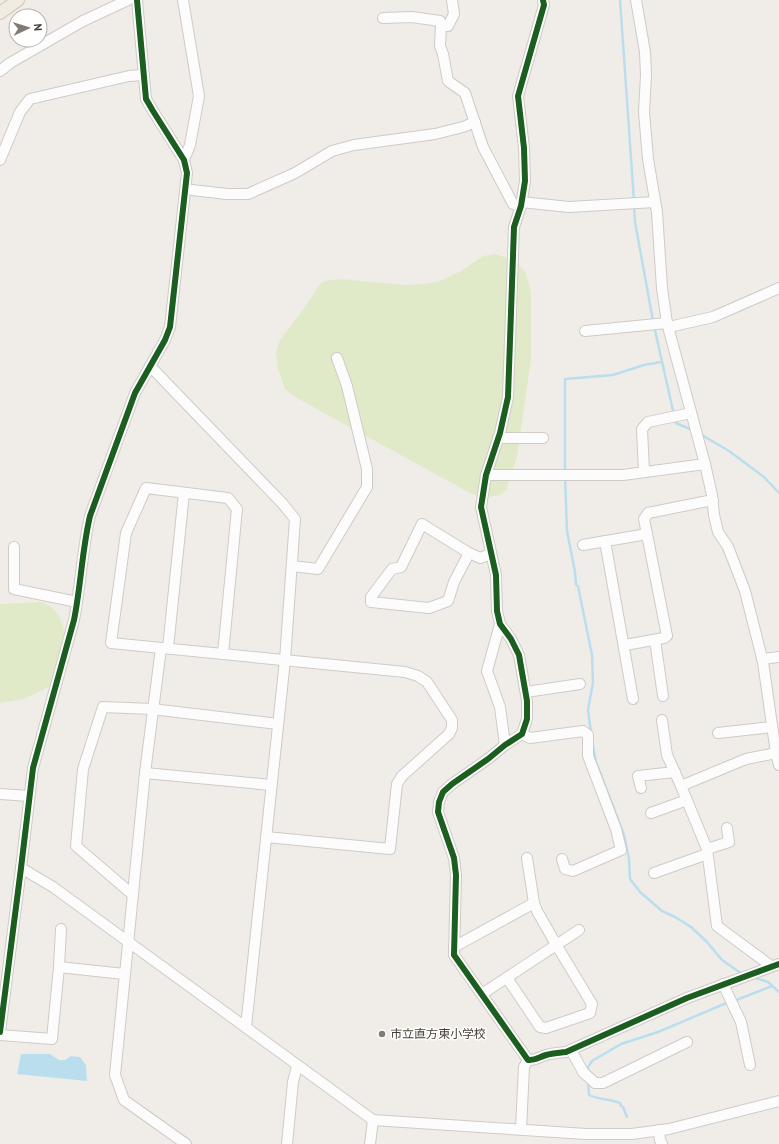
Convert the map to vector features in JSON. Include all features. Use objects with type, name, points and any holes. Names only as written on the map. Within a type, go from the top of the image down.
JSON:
[{"type":"main road","points":[[2,5],[18,0]]},
{"type":"street","points":[[0,71],[10,63],[83,21],[128,0]]},
{"type":"street","points":[[61,929],[52,1039],[0,1034],[33,768],[74,620],[85,536],[90,516],[135,393],[170,328],[187,173],[184,160],[146,98],[137,0]]},
{"type":"street","points":[[183,0],[199,96],[190,144],[184,160]]},
{"type":"street","points":[[441,26],[448,26],[454,14],[452,0]]},
{"type":"street","points":[[528,1060],[454,955],[456,875],[454,858],[438,812],[438,802],[443,792],[452,784],[522,734],[527,719],[528,701],[519,655],[511,639],[500,624],[497,611],[496,575],[481,508],[486,475],[498,438],[508,397],[514,227],[521,204],[525,181],[524,148],[518,96],[544,5],[544,0]]},
{"type":"street","points":[[636,0],[645,52],[646,75],[644,112],[648,159],[655,202],[662,288],[668,325],[706,464],[718,532],[728,547],[745,591],[762,660],[779,765]]},
{"type":"street","points":[[383,18],[412,17],[440,21],[440,46],[448,81],[465,94],[483,147],[513,204],[569,207],[655,202]]},
{"type":"street","points":[[0,160],[20,112],[30,99],[129,76],[144,75]]},
{"type":"street","points":[[192,190],[227,194],[248,194],[295,173],[332,151],[354,145],[435,134],[463,127],[475,122]]},
{"type":"street","points":[[585,331],[668,325],[713,317],[779,288]]},
{"type":"street","points":[[292,566],[318,569],[367,487],[367,469],[347,386],[337,358]]},
{"type":"street","points":[[150,366],[282,503],[295,519],[285,660],[246,1027]]},
{"type":"street","points":[[644,472],[642,429],[648,422],[691,413]]},
{"type":"street","points":[[498,438],[543,438]]},
{"type":"street","points":[[486,475],[623,475],[706,464]]},
{"type":"street","points":[[223,654],[237,508],[228,498],[146,488],[126,533],[111,643],[406,672],[418,676],[427,682],[452,720],[452,728],[449,734],[402,776],[397,784],[390,849],[266,836]]},
{"type":"street","points":[[184,493],[164,648],[152,709],[129,941],[124,974],[115,1075],[124,1100],[186,1144]]},
{"type":"street","points":[[624,645],[655,640],[667,636],[644,518],[648,513],[713,500]]},
{"type":"street","points":[[469,553],[454,582],[448,601],[444,603],[429,608],[371,602],[371,597],[392,569],[401,566],[422,524],[469,553],[480,558],[491,554]]},
{"type":"street","points":[[583,545],[647,534]]},
{"type":"street","points":[[606,541],[633,699]]},
{"type":"street","points":[[14,547],[14,589],[77,602]]},
{"type":"street","points":[[500,624],[487,671],[500,707],[505,745]]},
{"type":"street","points":[[655,640],[663,696]]},
{"type":"street","points":[[762,660],[779,657]]},
{"type":"street","points":[[526,692],[580,684]]},
{"type":"street","points":[[133,895],[76,846],[82,768],[103,707],[152,709],[278,724]]},
{"type":"street","points":[[662,720],[667,755],[687,800],[707,852],[717,926],[775,965]]},
{"type":"street","points":[[718,733],[772,727]]},
{"type":"street","points":[[522,734],[530,738],[583,732],[588,735],[588,756],[616,829],[621,850],[573,871],[565,869],[562,859]]},
{"type":"street","points":[[681,786],[746,759],[776,753]]},
{"type":"street","points":[[641,788],[638,776],[675,772]]},
{"type":"street","points":[[145,773],[272,785]]},
{"type":"street","points":[[0,794],[29,796]]},
{"type":"street","points":[[651,813],[687,800]]},
{"type":"street","points":[[654,873],[729,842],[727,828]]},
{"type":"street","points":[[507,978],[540,1027],[546,1028],[590,1013],[592,1004],[537,911],[534,903],[526,858]]},
{"type":"street","points":[[21,868],[53,887],[129,941],[297,1066],[373,1120],[586,1134],[632,1134],[691,1124],[779,1101]]},
{"type":"street","points":[[454,947],[534,903]]},
{"type":"street","points":[[482,994],[557,946],[579,930]]},
{"type":"street","points":[[528,1060],[533,1060],[544,1055],[566,1052],[687,998],[775,965]]},
{"type":"street","points":[[59,967],[124,974]]},
{"type":"street","points":[[723,984],[741,1022],[750,1065]]},
{"type":"street","points":[[571,1050],[583,1072],[595,1083],[603,1083],[687,1042]]},
{"type":"street","points":[[521,1129],[524,1067],[528,1060]]},
{"type":"street","points":[[287,1144],[293,1082],[297,1066]]},
{"type":"street","points":[[370,1144],[373,1120]]},
{"type":"street","points":[[659,1130],[662,1144]]},
{"type":"green space","points":[[496,254],[517,262],[526,273],[531,292],[531,359],[517,457],[506,490],[501,495],[483,498],[468,492],[295,397],[285,389],[278,369],[276,352],[280,340],[320,284],[324,281],[341,279],[404,285],[425,284],[440,281],[461,271],[483,256]]},
{"type":"green space","points":[[42,602],[51,607],[56,612],[62,623],[64,642],[61,662],[51,686],[24,699],[0,703],[0,604]]},
{"type":"water","points":[[21,1054],[50,1054],[59,1060],[65,1060],[71,1056],[80,1057],[86,1065],[87,1081],[17,1074]]},
{"type":"waterway","points":[[620,0],[634,201]]},
{"type":"waterway","points":[[634,206],[635,222],[653,321]]},
{"type":"waterway","points":[[654,326],[674,415]]},
{"type":"waterway","points":[[565,472],[565,379],[613,375],[644,365],[661,362]]},
{"type":"waterway","points":[[676,419],[676,423],[692,430]]},
{"type":"waterway","points":[[700,434],[729,451],[764,477],[779,493]]},
{"type":"waterway","points":[[565,477],[567,531],[576,585],[578,586],[592,655],[593,682],[588,710],[591,733]]},
{"type":"waterway","points":[[593,746],[596,762],[624,835],[629,859],[630,879],[640,892],[662,911],[691,927],[707,942],[722,960],[742,974]]},
{"type":"waterway","points":[[752,977],[768,982],[779,992]]},
{"type":"waterway","points":[[734,1001],[772,986]]},
{"type":"waterway","points":[[588,1073],[588,1067],[592,1061],[621,1044],[658,1032],[729,1002]]},
{"type":"waterway","points":[[588,1082],[589,1095],[620,1103],[627,1117]]},
{"type":"cycle path","points":[[0,1032],[33,768],[74,620],[90,516],[135,393],[165,340],[170,327],[187,173],[184,160],[146,99],[137,0]]},
{"type":"cycle path","points":[[543,0],[544,5],[518,96],[524,148],[525,181],[521,206],[514,227],[508,397],[500,433],[486,475],[481,507],[496,575],[497,611],[500,624],[511,639],[519,655],[527,701],[527,719],[522,734],[452,784],[443,792],[439,802],[438,812],[454,858],[456,875],[454,955],[528,1060],[549,1054],[566,1052],[687,998],[779,964]]},
{"type":"place","name":"市立直方東小学校","points":[[382,1034]]}]
